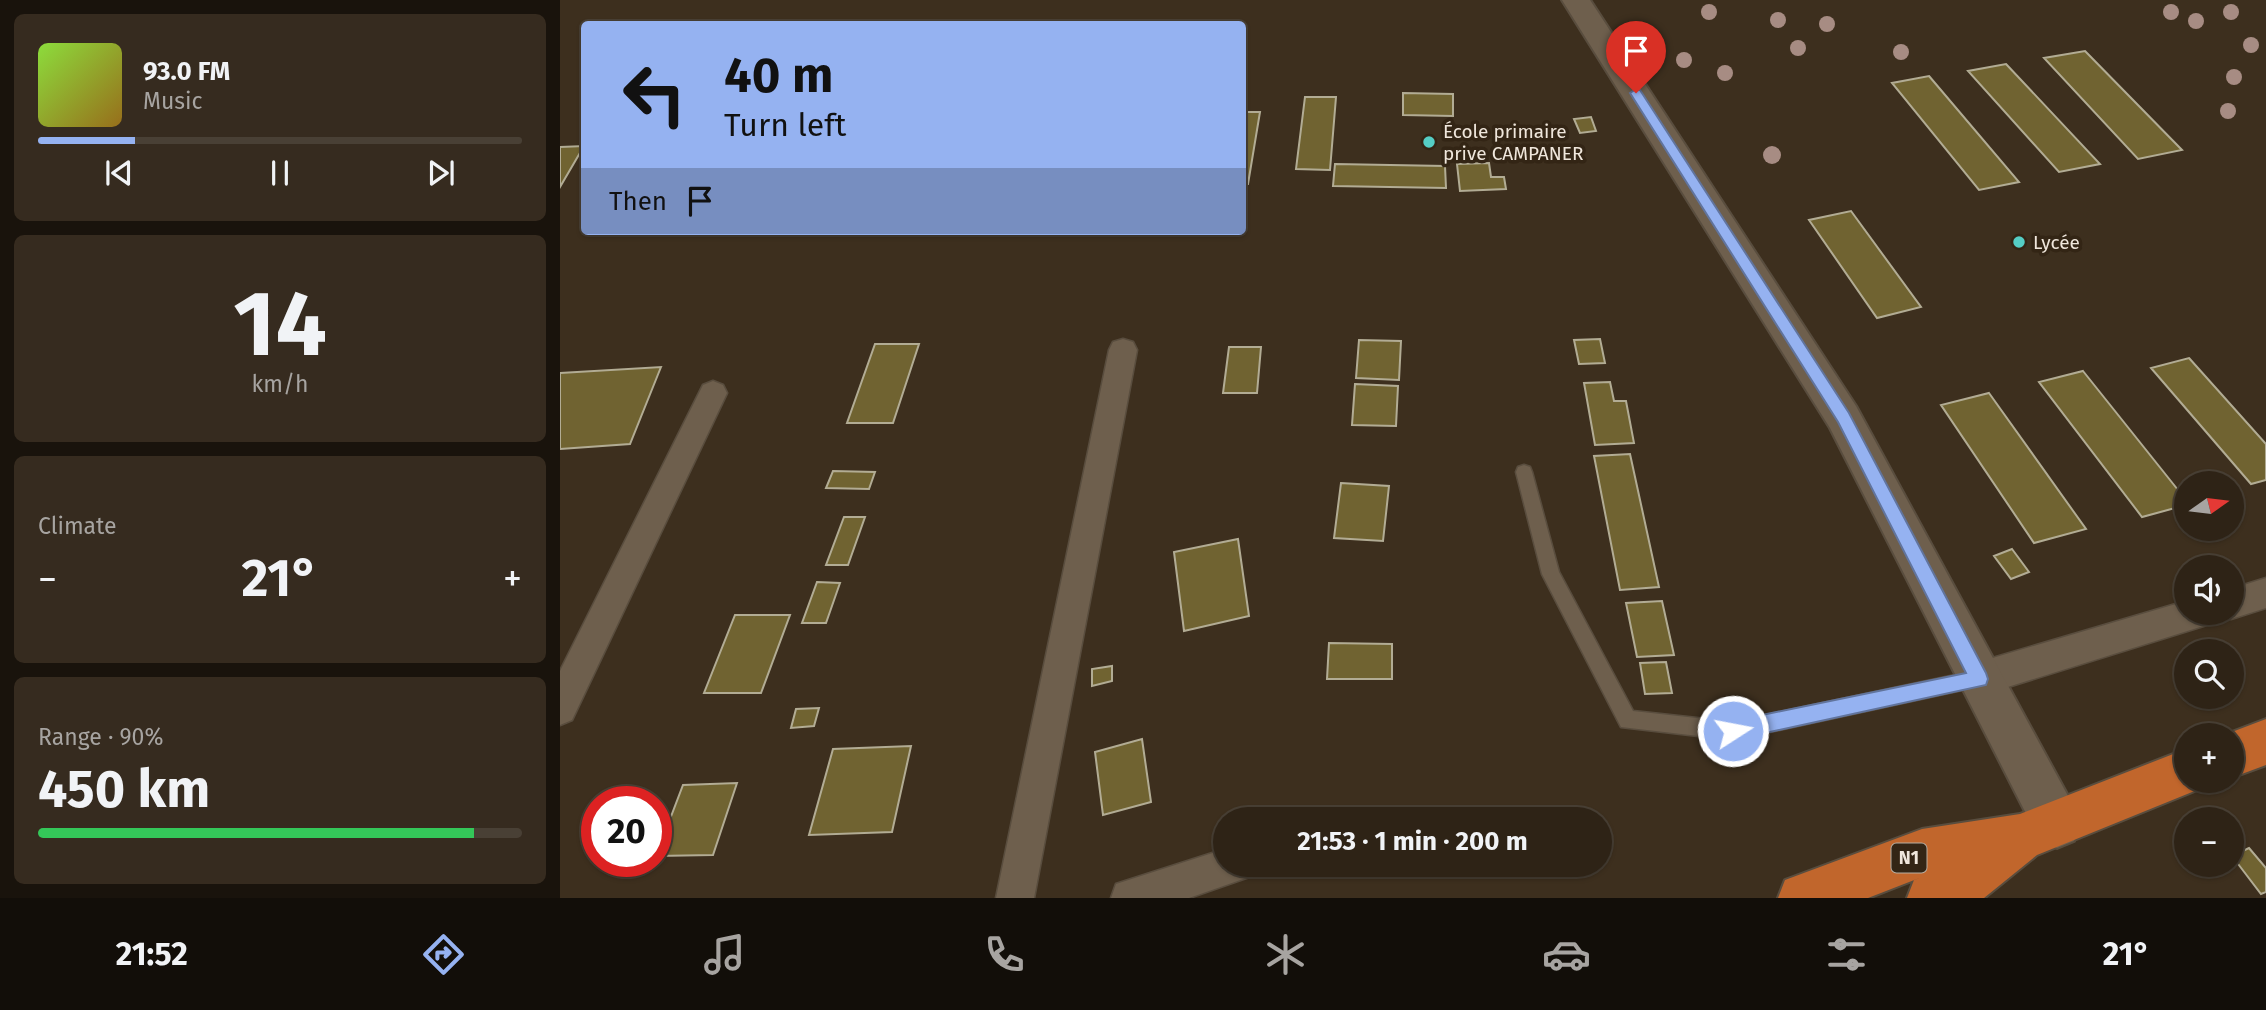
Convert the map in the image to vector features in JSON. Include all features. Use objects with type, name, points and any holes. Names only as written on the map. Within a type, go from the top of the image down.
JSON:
[{"type":"highway","points":[[2244,750],[2266,742]]},
{"type":"highway","name":"N1","points":[[1803,898],[1922,853],[2038,831],[2174,777]]},
{"type":"highway","name":"N1","points":[[1932,898],[1958,887],[2038,831]]},
{"type":"street","points":[[1576,0],[1843,417],[1979,679],[2038,831]]},
{"type":"street","points":[[1015,898],[1124,350]]},
{"type":"street","points":[[560,708],[713,393]]},
{"type":"street","points":[[2244,600],[2266,593]]},
{"type":"street","points":[[1979,679],[2174,620]]},
{"type":"street","points":[[1130,898],[1213,871]]},
{"type":"lane","points":[[1524,472],[1551,574],[1628,720],[1733,731],[1979,679]]},
{"type":"building","points":[[2085,51],[2182,150],[2138,159],[2044,58]]},
{"type":"building","points":[[2006,64],[2100,164],[2059,172],[1968,71]]},
{"type":"building","points":[[1929,76],[2019,182],[1979,190],[1892,83]]},
{"type":"building","points":[[1403,93],[1453,94],[1453,116],[1403,115]]},
{"type":"building","points":[[1305,97],[1336,97],[1330,170],[1296,169]]},
{"type":"building","points":[[1246,112],[1260,112],[1248,184]]},
{"type":"building","points":[[1591,117],[1596,131],[1580,133],[1574,119]]},
{"type":"building","points":[[581,146],[581,151],[560,187],[560,147]]},
{"type":"building","points":[[1489,163],[1491,177],[1504,177],[1506,189],[1460,191],[1457,164]]},
{"type":"building","points":[[1335,164],[1445,166],[1446,188],[1333,186]]},
{"type":"building","points":[[1851,211],[1921,307],[1877,318],[1809,220]]},
{"type":"building","points":[[1600,339],[1605,363],[1579,364],[1574,340]]},
{"type":"building","points":[[1359,340],[1401,341],[1399,380],[1356,378]]},
{"type":"building","points":[[875,344],[919,344],[893,423],[847,423]]},
{"type":"building","points":[[1229,347],[1261,347],[1257,393],[1223,393]]},
{"type":"building","points":[[2189,358],[2266,444],[2266,480],[2251,484],[2244,476],[2244,471],[2240,471],[2151,368]]},
{"type":"building","points":[[661,367],[630,444],[560,449],[560,373]]},
{"type":"building","points":[[2083,371],[2174,485],[2174,508],[2142,517],[2039,382]]},
{"type":"building","points":[[1610,382],[1614,401],[1626,401],[1634,443],[1595,445],[1584,383]]},
{"type":"building","points":[[1355,384],[1398,386],[1396,426],[1352,425]]},
{"type":"building","points":[[1989,393],[2086,529],[2034,543],[1941,405]]},
{"type":"building","points":[[1630,454],[1659,587],[1620,590],[1594,456]]},
{"type":"building","points":[[833,471],[875,472],[869,489],[826,488]]},
{"type":"building","points":[[1341,483],[1389,486],[1383,541],[1334,538]]},
{"type":"building","points":[[844,517],[865,517],[848,565],[826,565]]},
{"type":"building","points":[[1238,539],[1249,616],[1184,631],[1174,552]]},
{"type":"building","points":[[2012,549],[2029,572],[2011,579],[1994,556]]},
{"type":"building","points":[[817,582],[840,583],[826,623],[802,623]]},
{"type":"building","points":[[1662,601],[1674,655],[1637,657],[1626,603]]},
{"type":"building","points":[[735,615],[790,615],[761,693],[704,693]]},
{"type":"building","points":[[1329,643],[1392,644],[1392,679],[1327,679]]},
{"type":"building","points":[[1666,662],[1672,693],[1645,694],[1640,663]]},
{"type":"building","points":[[1112,666],[1112,681],[1092,686],[1092,669]]},
{"type":"building","points":[[819,708],[814,726],[791,728],[796,709]]},
{"type":"building","points":[[1142,739],[1151,802],[1103,815],[1095,752]]},
{"type":"building","points":[[911,746],[892,832],[809,835],[833,749]]},
{"type":"building","points":[[737,783],[713,855],[672,856],[672,814],[683,785]]},
{"type":"building","points":[[2249,848],[2266,868],[2266,892],[2261,894],[2244,872],[2244,850]]},
{"type":"place","name":"École primaire prive CAMPANER","points":[[1429,142]]},
{"type":"place","name":"Lycée","points":[[2019,242]]},
{"type":"route","points":[[1636,93],[1843,417],[1979,679],[1733,731]]}]
